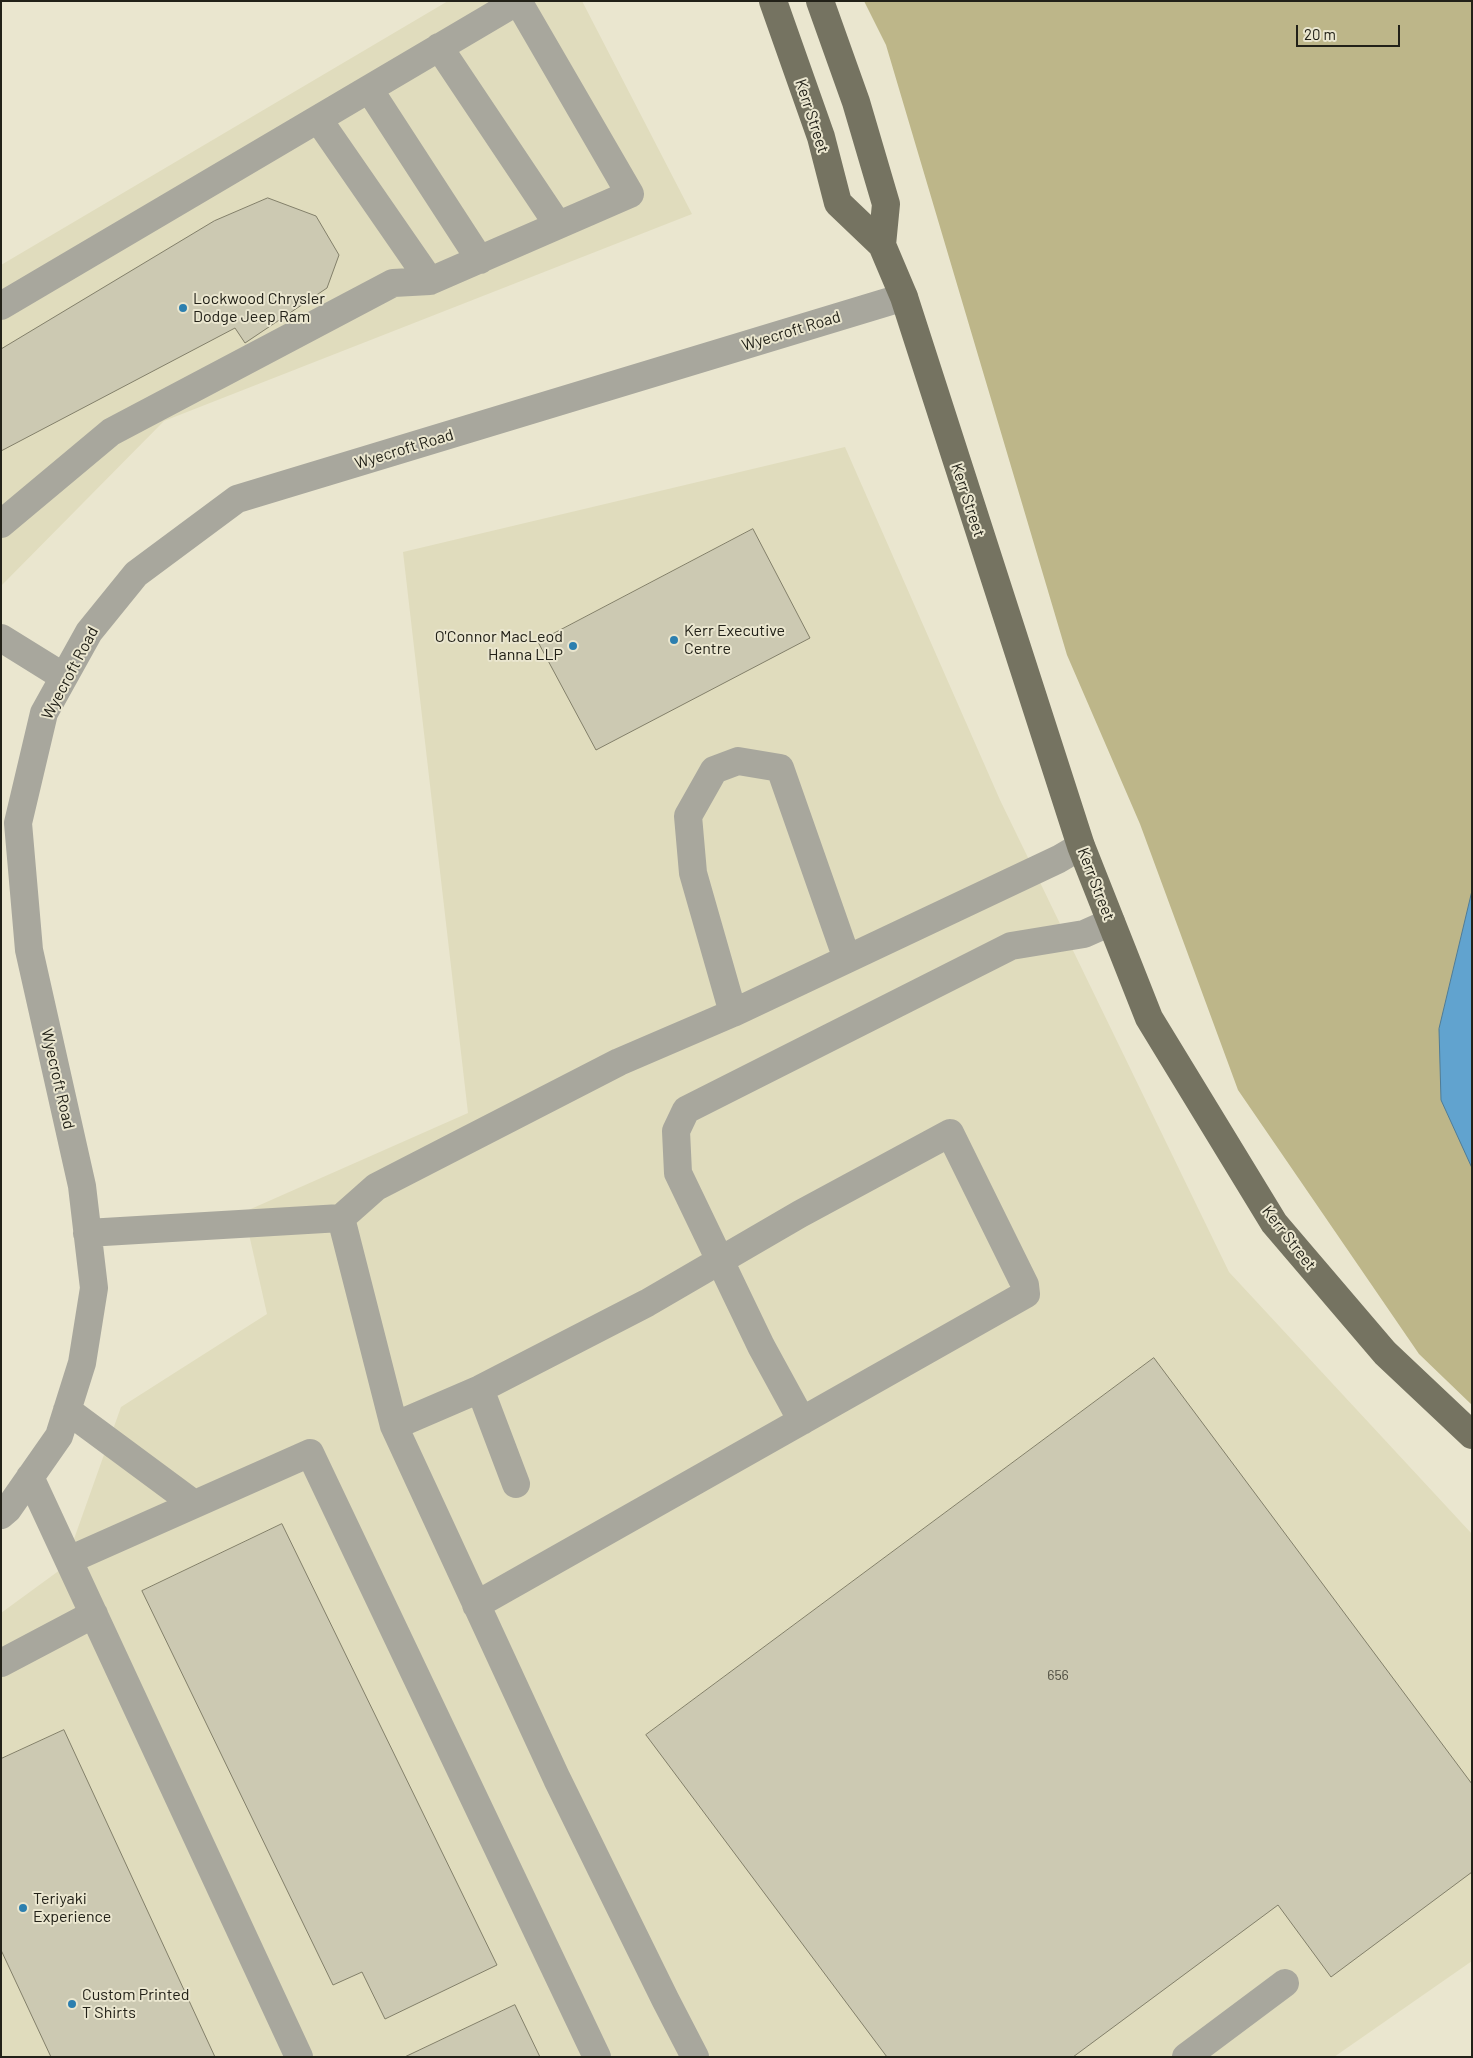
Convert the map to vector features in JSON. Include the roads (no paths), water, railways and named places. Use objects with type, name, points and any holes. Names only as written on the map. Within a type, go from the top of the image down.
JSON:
[{"type":"main road","name":"Kerr Street","points":[[773,1],[821,138],[838,203],[882,245],[904,297],[1081,846],[1149,1018],[1274,1223],[1385,1353],[1472,1435]]},
{"type":"main road","name":"Kerr Street","points":[[820,1],[856,102],[886,204],[882,245]]},
{"type":"street","points":[[1,306],[518,1],[630,194],[430,281],[392,283],[111,432],[1,524]]},
{"type":"street","points":[[439,48],[558,225]]},
{"type":"street","points":[[368,90],[480,260]]},
{"type":"street","points":[[318,119],[430,281]]},
{"type":"street","name":"Wyecroft Road","points":[[1,1515],[8,1509],[59,1436],[82,1363],[94,1288],[82,1186],[29,950],[18,823],[44,714],[89,632],[136,574],[237,499],[904,297]]},
{"type":"street","points":[[1,638],[64,677]]},
{"type":"street","points":[[733,1013],[693,873],[688,816],[714,770],[738,761],[780,768],[847,959]]},
{"type":"street","points":[[87,1234],[341,1218],[376,1187],[619,1062],[733,1013],[1059,859],[1081,846]]},
{"type":"street","points":[[802,1421],[760,1346],[678,1173],[676,1131],[686,1110],[1011,946],[1084,934],[1111,922]]},
{"type":"street","points":[[394,1426],[480,1388],[647,1303],[800,1214],[950,1133],[1026,1286],[1026,1294],[476,1604]]},
{"type":"street","points":[[341,1218],[394,1426],[557,1779],[695,2057]]},
{"type":"street","points":[[480,1388],[516,1484]]},
{"type":"street","points":[[67,1410],[194,1504]]},
{"type":"street","points":[[69,1560],[310,1453],[597,2057]]},
{"type":"street","points":[[30,1477],[299,2057]]},
{"type":"street","points":[[1,1663],[94,1614]]},
{"type":"street","points":[[1186,2057],[1285,1983]]},
{"type":"water","points":[[1472,891],[1472,1168],[1441,1100],[1439,1029]]},
{"type":"place","name":"Lockwood Chrysler Dodge Jeep Ram","points":[[183,308]]},
{"type":"place","name":"Kerr Executive Centre","points":[[674,640]]},
{"type":"place","name":"O'Connor MacLeod Hanna LLP","points":[[573,646]]},
{"type":"place","name":"Teriyaki Experience","points":[[23,1908]]},
{"type":"place","name":"Custom Printed T Shirts","points":[[72,2004]]}]
